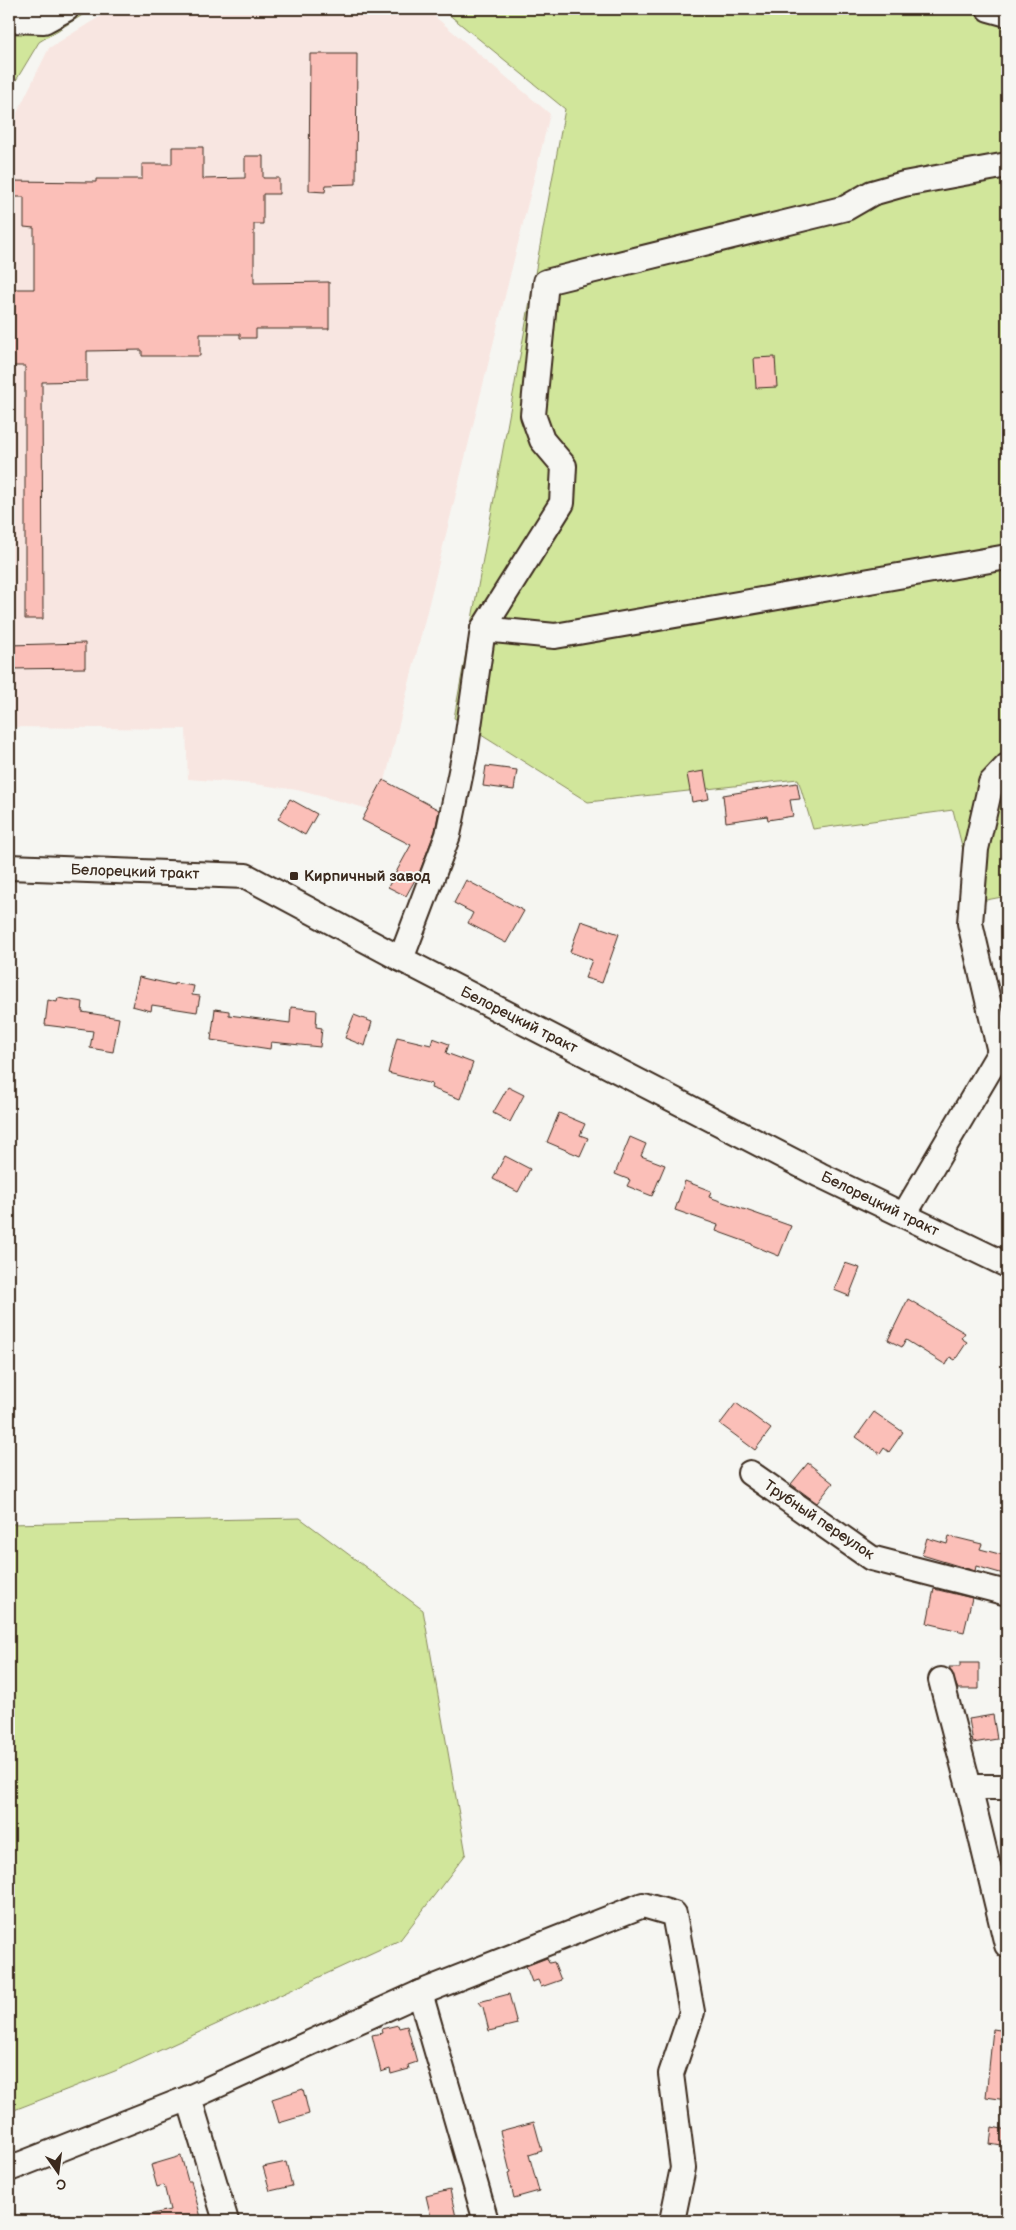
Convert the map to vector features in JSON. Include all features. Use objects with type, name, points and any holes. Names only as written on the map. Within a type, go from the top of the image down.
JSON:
[{"type":"street","points":[[9,20],[44,21],[66,9]]},
{"type":"street","points":[[989,9],[1007,14]]},
{"type":"street","points":[[401,959],[448,835],[466,747],[483,629],[562,503],[564,466],[542,440],[533,415],[546,282],[846,208],[872,193],[904,184],[1007,166]]},
{"type":"street","points":[[483,629],[555,636],[1007,557]]},
{"type":"street","points":[[904,1215],[1000,1052],[970,923],[976,849],[991,783],[1007,766]]},
{"type":"street","name":"Белорецкий тракт","points":[[9,867],[246,876],[401,959],[820,1175],[1007,1265]]},
{"type":"street","name":"Трубный переулок","points":[[750,1473],[871,1558],[1007,1592]]},
{"type":"street","points":[[941,1680],[1007,1945]]},
{"type":"street","points":[[969,1787],[1007,1786]]},
{"type":"street","points":[[9,2169],[189,2098],[420,1993],[643,1905],[674,1914],[692,2012],[671,2074],[683,2168],[672,2221]]},
{"type":"street","points":[[420,1993],[486,2221]]},
{"type":"street","points":[[189,2098],[226,2221]]},
{"type":"shaded area","points":[[112,9],[426,9],[550,114],[385,781],[369,809],[297,790],[254,784],[188,779],[186,729],[9,727],[9,129],[49,48]]},
{"type":"green space","points":[[9,9],[92,9],[39,42],[9,92]]},
{"type":"green space","points":[[442,9],[1007,9],[1007,896],[976,902],[953,810],[813,829],[798,779],[588,802],[454,718],[565,109]]},
{"type":"green space","points":[[300,1518],[423,1610],[466,1854],[400,1940],[115,2071],[9,2112],[9,1524]]},
{"type":"building","points":[[310,54],[357,54],[356,184],[326,185],[325,192],[309,191]]},
{"type":"building","points":[[172,147],[203,147],[203,179],[245,178],[245,156],[263,156],[263,178],[279,178],[279,194],[263,194],[263,224],[254,224],[254,283],[329,282],[329,329],[256,329],[256,338],[240,338],[240,334],[200,334],[200,356],[142,356],[142,350],[87,351],[87,381],[42,382],[43,619],[25,619],[25,366],[9,366],[9,289],[34,289],[34,228],[24,227],[24,197],[9,197],[9,181],[96,182],[96,179],[142,179],[142,164],[172,164]]},
{"type":"building","points":[[775,357],[777,387],[756,388],[754,358]]},
{"type":"building","points":[[85,643],[85,668],[9,669],[9,645]]},
{"type":"building","points":[[486,766],[517,770],[514,790],[483,786]]},
{"type":"building","points":[[704,771],[709,799],[692,802],[687,774]]},
{"type":"building","points":[[383,780],[439,810],[435,831],[420,871],[406,896],[388,887],[411,845],[362,820]]},
{"type":"building","points":[[797,783],[800,799],[790,800],[793,816],[768,820],[767,816],[726,822],[723,795]]},
{"type":"building","points":[[290,799],[317,814],[305,835],[278,819]]},
{"type":"building","points":[[466,880],[524,911],[506,943],[468,923],[473,913],[454,903]]},
{"type":"building","points":[[581,921],[619,934],[602,983],[585,978],[592,960],[570,952]]},
{"type":"building","points":[[139,977],[174,985],[174,983],[194,986],[192,995],[200,996],[197,1012],[152,1005],[151,1011],[132,1006]]},
{"type":"building","points":[[58,998],[83,1002],[82,1012],[119,1018],[113,1052],[90,1048],[93,1031],[45,1025],[48,1000],[57,1002]]},
{"type":"building","points":[[291,1007],[317,1010],[316,1027],[322,1028],[320,1047],[271,1042],[270,1049],[211,1040],[215,1009],[229,1011],[229,1015],[290,1023]]},
{"type":"building","points":[[354,1015],[372,1022],[365,1046],[345,1038]]},
{"type":"building","points":[[397,1037],[431,1045],[433,1038],[449,1044],[446,1053],[473,1063],[460,1099],[431,1088],[432,1084],[388,1073]]},
{"type":"building","points":[[508,1087],[524,1095],[510,1122],[493,1113]]},
{"type":"building","points":[[559,1113],[585,1124],[580,1135],[588,1138],[580,1156],[547,1142]]},
{"type":"building","points":[[630,1137],[646,1144],[641,1156],[665,1165],[652,1196],[627,1186],[630,1180],[615,1174]]},
{"type":"building","points":[[505,1156],[530,1169],[518,1192],[493,1179]]},
{"type":"building","points":[[685,1181],[711,1191],[709,1197],[791,1226],[779,1256],[716,1231],[718,1225],[675,1210]]},
{"type":"building","points":[[845,1263],[860,1268],[849,1296],[834,1290]]},
{"type":"building","points":[[908,1299],[965,1333],[961,1338],[967,1342],[955,1360],[950,1357],[946,1365],[906,1340],[902,1347],[888,1340]]},
{"type":"building","points":[[736,1403],[771,1429],[755,1450],[720,1424]]},
{"type":"building","points":[[874,1412],[903,1432],[889,1452],[884,1448],[880,1454],[856,1437]]},
{"type":"building","points":[[808,1463],[833,1483],[817,1503],[791,1484]]},
{"type":"building","points":[[949,1536],[982,1544],[980,1549],[1007,1556],[1007,1575],[976,1566],[975,1571],[922,1555],[927,1538],[947,1544]]},
{"type":"building","points":[[934,1589],[972,1598],[964,1632],[927,1623]]},
{"type":"building","points":[[960,1663],[979,1663],[979,1689],[958,1689],[949,1667],[960,1667]]},
{"type":"building","points":[[993,1715],[997,1739],[973,1743],[969,1719]]},
{"type":"building","points":[[547,1958],[549,1963],[554,1962],[561,1980],[541,1987],[538,1980],[532,1982],[526,1966]]},
{"type":"building","points":[[509,1994],[517,2024],[489,2031],[483,2007],[479,2002]]},
{"type":"building","points":[[398,2025],[399,2028],[407,2026],[417,2062],[408,2065],[409,2069],[391,2074],[390,2069],[381,2072],[372,2035],[382,2033],[381,2029]]},
{"type":"building","points":[[993,2029],[1007,2031],[1006,2100],[986,2097]]},
{"type":"building","points":[[303,2089],[309,2114],[279,2123],[272,2099]]},
{"type":"building","points":[[534,2122],[542,2151],[529,2155],[539,2191],[514,2198],[500,2131]]},
{"type":"building","points":[[992,2127],[1007,2130],[1007,2147],[990,2144]]},
{"type":"building","points":[[181,2156],[188,2181],[191,2181],[202,2221],[145,2221],[144,2216],[170,2210],[164,2185],[157,2187],[151,2165]]},
{"type":"building","points":[[286,2162],[292,2186],[270,2191],[263,2167]]},
{"type":"building","points":[[450,2190],[456,2217],[432,2221],[426,2196]]},
{"type":"place","name":"Кирпичный завод","points":[[294,876]]}]
